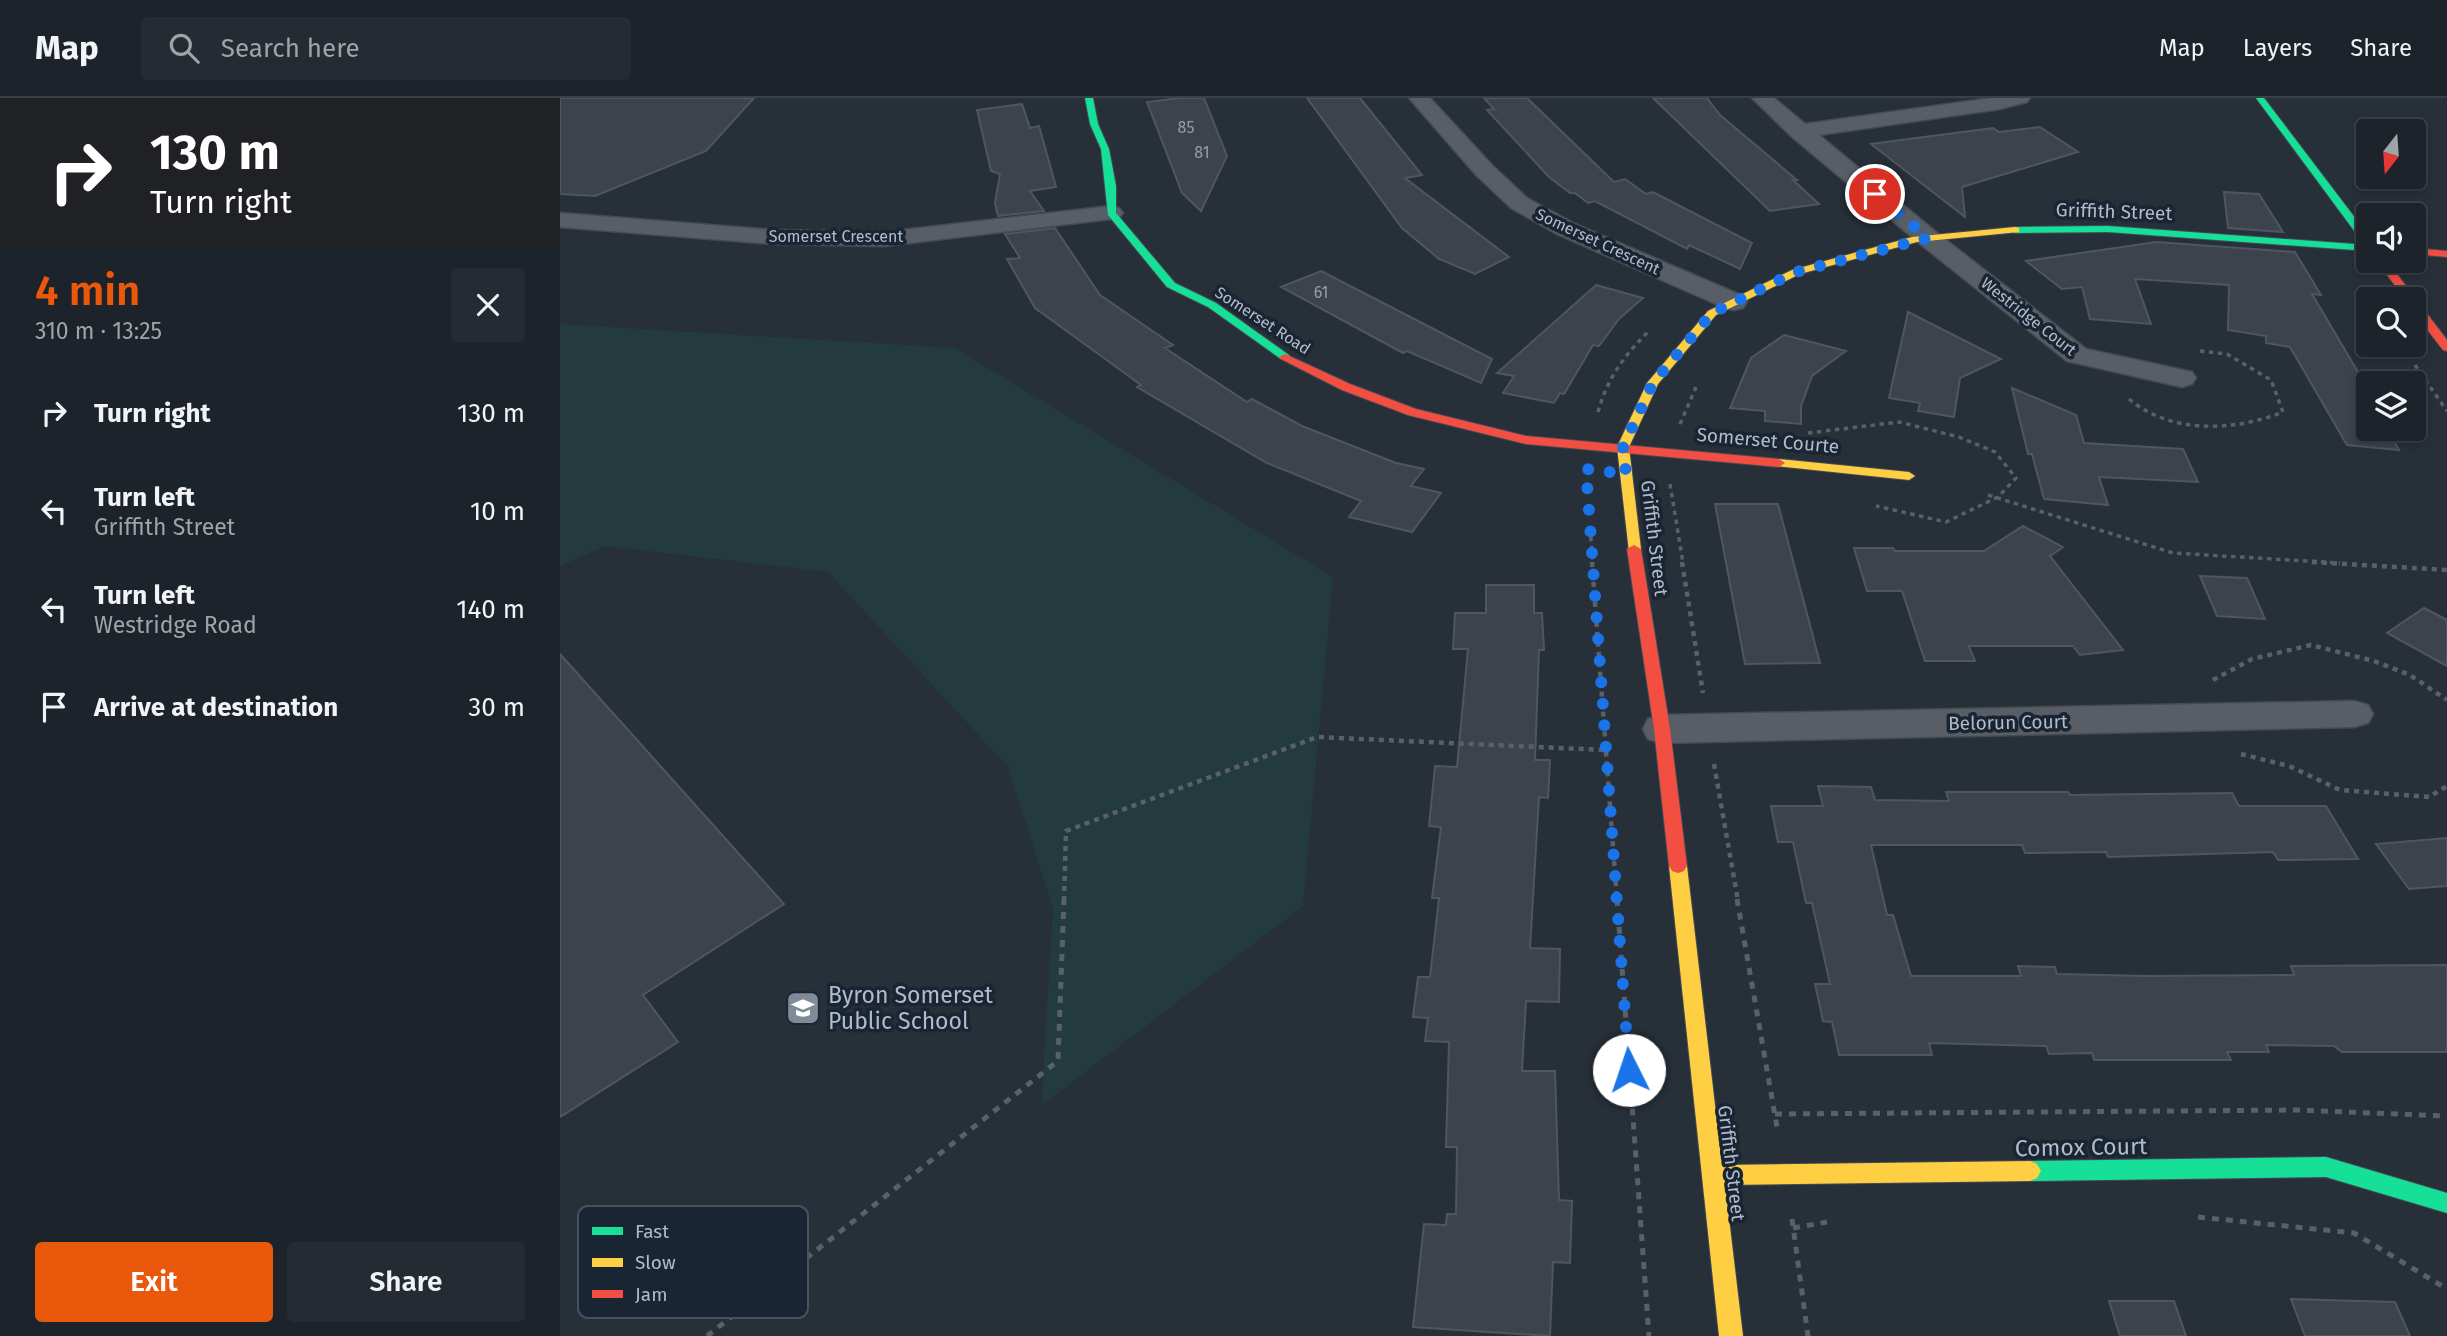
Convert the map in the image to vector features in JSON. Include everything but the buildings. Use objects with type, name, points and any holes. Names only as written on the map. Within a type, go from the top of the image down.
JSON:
[{"type":"street","points":[[1090,98],[1094,124],[1105,149],[1111,187],[1111,213]]},
{"type":"street","name":"Somerset Crescent","points":[[1419,98],[1519,203],[1566,229],[1734,302]]},
{"type":"street","name":"Westridge Court","points":[[1762,98],[1928,238],[2077,355],[2182,378]]},
{"type":"street","points":[[1799,131],[2020,98]]},
{"type":"street","points":[[2260,98],[2356,226]]},
{"type":"street","name":"Somerset Crescent","points":[[560,220],[774,236],[885,239],[1111,213]]},
{"type":"street","name":"Somerset Road","points":[[1111,213],[1171,285],[1212,306],[1292,362],[1346,387],[1412,412],[1526,440],[1623,447]]},
{"type":"street","name":"Griffith Street","points":[[1731,1336],[1662,729],[1635,557],[1623,447],[1653,383],[1712,313],[1796,272],[1928,238],[1998,230],[2108,229],[2356,247]]},
{"type":"street","points":[[2426,252],[2447,254]]},
{"type":"street","points":[[2426,320],[2447,348]]},
{"type":"street","name":"Somerset Courte","points":[[1623,447],[1909,475]]},
{"type":"street","name":"Belorun Court","points":[[1662,729],[2354,714]]},
{"type":"street","name":"Comox Court","points":[[1711,1175],[2326,1167],[2447,1203]]},
{"type":"path","points":[[2409,357],[2447,411]]},
{"type":"path","points":[[1989,495],[2174,553],[2447,570]]},
{"type":"path","points":[[1590,525],[1604,750],[1649,1336]]},
{"type":"path","points":[[808,1256],[1058,1060],[1066,831],[1317,737],[1604,750]]},
{"type":"path","points":[[1775,1114],[2296,1110],[2447,1116]]},
{"type":"path","points":[[2189,1216],[2354,1233],[2447,1289]]},
{"type":"path","points":[[1793,1228],[1830,1222]]},
{"type":"path","points":[[706,1336],[729,1318]]},
{"type":"green space","points":[[560,324],[955,348],[1333,577],[1303,906],[1041,1106],[1053,909],[1008,767],[828,572],[605,546],[560,566]]},
{"type":"traffic: fast","points":[[1089,98],[1094,124],[1105,149],[1111,186],[1111,213],[1171,285],[1212,305],[1285,357]]},
{"type":"traffic: fast","points":[[2260,98],[2356,226]]},
{"type":"traffic: fast","points":[[2015,230],[2108,229],[2356,247]]},
{"type":"traffic: fast","points":[[2030,1171],[2326,1167],[2447,1203]]},
{"type":"traffic: slow","points":[[1634,549],[1623,447],[1653,383],[1712,313],[1796,272],[1916,239],[2015,230]]},
{"type":"traffic: slow","points":[[1779,463],[1909,476]]},
{"type":"traffic: slow","points":[[1678,866],[1731,1336]]},
{"type":"traffic: slow","points":[[1711,1175],[2030,1171]]},
{"type":"traffic: jam","points":[[2426,252],[2447,254]]},
{"type":"traffic: jam","points":[[2391,273],[2401,287]]},
{"type":"traffic: jam","points":[[2426,320],[2447,348]]},
{"type":"traffic: jam","points":[[1285,357],[1346,387],[1412,412],[1526,440],[1779,463]]},
{"type":"traffic: jam","points":[[1634,549],[1662,729],[1678,866]]},
{"type":"place","name":"Byron Somerset Public School","points":[[803,1008]]},
{"type":"route","points":[[1629,1070],[1586,469],[1626,474],[1623,447],[1653,383],[1712,313],[1796,272],[1928,238],[1875,194]]}]
